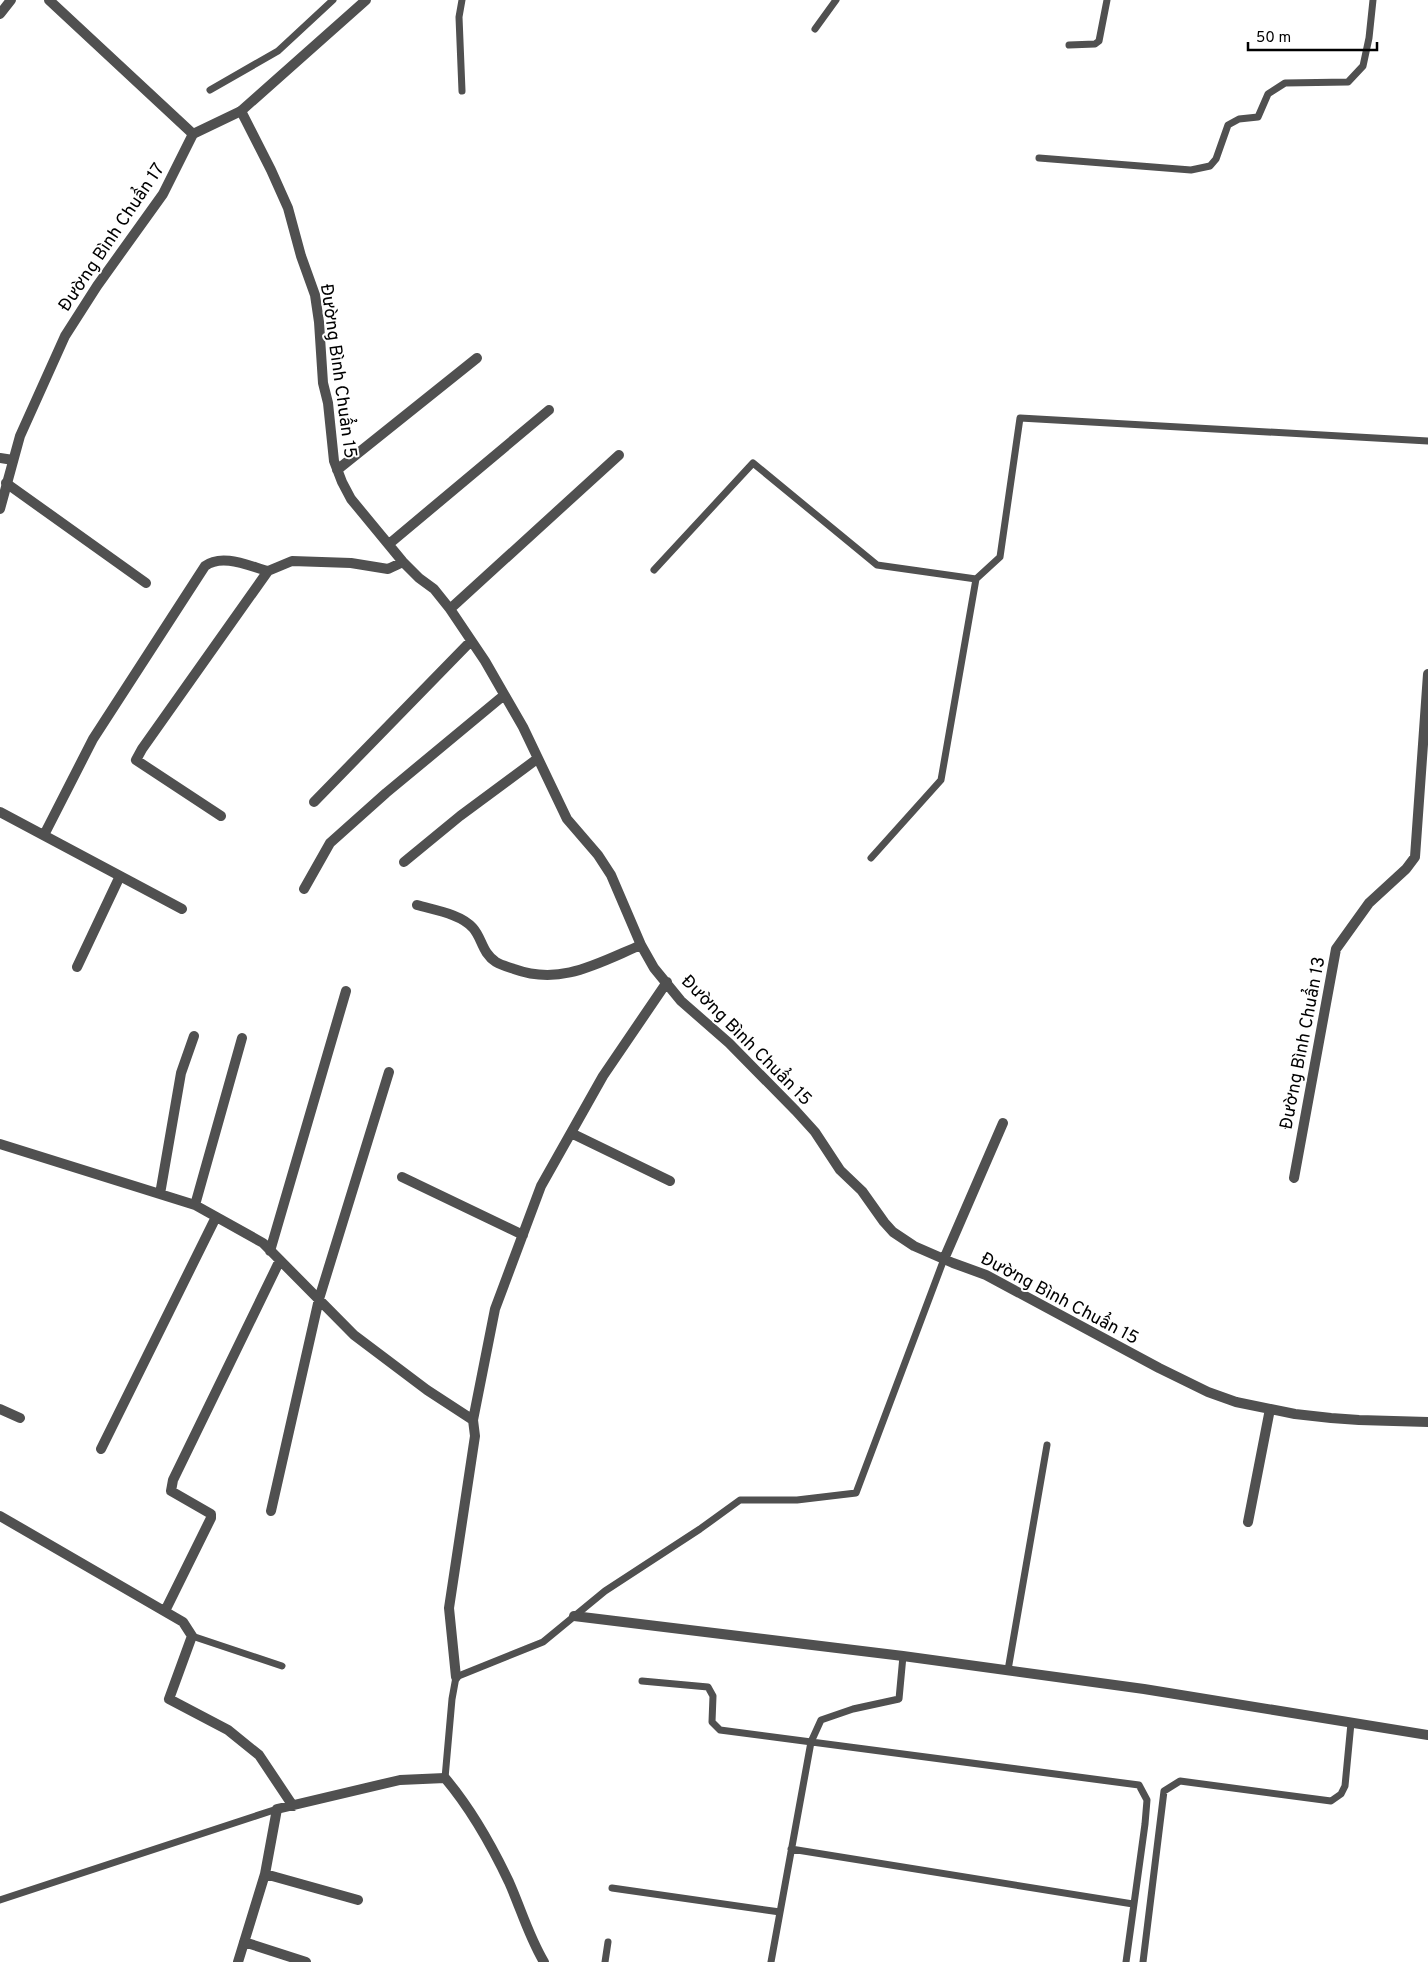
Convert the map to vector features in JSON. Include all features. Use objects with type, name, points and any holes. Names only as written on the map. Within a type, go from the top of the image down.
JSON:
[{"type":"street","points":[[0,14],[11,0]]},
{"type":"street","points":[[49,0],[194,134],[241,111],[366,0]]},
{"type":"street","name":"Đường Bình Chuẩn 15","points":[[241,111],[288,208],[301,256],[315,295],[323,383],[328,403],[334,461],[351,499],[403,562],[419,578],[434,589],[485,661],[523,727],[567,819],[598,855],[611,875],[641,945],[654,968],[681,1001],[729,1043],[796,1111],[815,1132],[840,1170],[862,1191],[893,1232],[914,1246],[986,1275],[1159,1368],[1208,1392],[1236,1402],[1295,1414],[1359,1420],[1428,1422]]},
{"type":"street","name":"Đường Bình Chuẩn 17","points":[[0,509],[20,436],[65,336],[97,286],[163,194],[194,134]]},
{"type":"street","points":[[337,470],[477,358]]},
{"type":"street","points":[[389,544],[549,410]]},
{"type":"street","points":[[450,609],[619,455]]},
{"type":"street","points":[[0,458],[13,460]]},
{"type":"street","points":[[6,483],[146,583]]},
{"type":"street","points":[[44,835],[93,739],[205,566],[213,560],[226,560],[268,571]]},
{"type":"street","points":[[221,816],[136,760],[268,571],[292,561],[351,563],[388,569],[403,562]]},
{"type":"street","points":[[314,802],[471,641]]},
{"type":"street","name":"Đường Bình Chuẩn 13","points":[[1294,1178],[1336,949],[1369,903],[1406,869],[1415,857],[1428,674]]},
{"type":"street","points":[[304,889],[330,843],[386,793],[504,696]]},
{"type":"street","points":[[404,862],[460,816],[537,759]]},
{"type":"street","points":[[0,812],[182,909]]},
{"type":"street","points":[[77,967],[120,876]]},
{"type":"street","points":[[417,906],[450,914],[473,928],[484,950],[496,962],[524,972],[554,976],[580,971],[641,945]]},
{"type":"street","points":[[456,1678],[449,1608],[475,1436],[473,1420],[495,1308],[542,1186],[603,1076],[667,982]]},
{"type":"street","points":[[270,1251],[346,991]]},
{"type":"street","points":[[160,1194],[181,1073],[194,1036]]},
{"type":"street","points":[[195,1205],[242,1038]]},
{"type":"street","points":[[271,1511],[319,1299],[389,1072]]},
{"type":"street","points":[[944,1259],[1003,1122]]},
{"type":"street","points":[[571,1133],[670,1182]]},
{"type":"street","points":[[0,1144],[195,1205],[263,1243],[354,1335],[427,1390],[473,1420]]},
{"type":"street","points":[[402,1177],[523,1235]]},
{"type":"street","points":[[101,1449],[216,1217]]},
{"type":"street","points":[[165,1611],[211,1518],[211,1514],[171,1491],[173,1480],[280,1260]]},
{"type":"street","points":[[0,1409],[20,1418]]},
{"type":"street","points":[[1248,1522],[1270,1409]]},
{"type":"street","points":[[0,1516],[183,1622],[192,1636],[169,1699],[228,1730],[259,1755],[293,1806]]},
{"type":"street","points":[[574,1616],[1008,1670],[1144,1689],[1428,1735]]},
{"type":"street","points":[[238,1962],[265,1874],[277,1809],[400,1780],[445,1778],[462,1798],[483,1831],[509,1883],[534,1945],[544,1962]]},
{"type":"street","points":[[265,1874],[358,1900]]},
{"type":"street","points":[[244,1942],[306,1962]]},
{"type":"lane","points":[[210,90],[278,51],[333,0]]},
{"type":"lane","points":[[462,0],[459,17],[462,91]]},
{"type":"lane","points":[[815,28],[836,0]]},
{"type":"lane","points":[[1069,45],[1095,44],[1099,41],[1107,0]]},
{"type":"lane","points":[[1039,158],[1191,170],[1210,166],[1216,159],[1228,126],[1239,119],[1258,117],[1268,94],[1285,83],[1348,82],[1363,66],[1369,38],[1373,0]]},
{"type":"lane","points":[[871,858],[941,780],[976,578],[1000,557],[1020,418],[1428,441]]},
{"type":"lane","points":[[654,570],[753,463],[877,565],[976,578]]},
{"type":"lane","points":[[445,1778],[452,1699],[456,1678],[543,1642],[605,1591],[700,1529],[740,1500],[797,1500],[856,1493],[944,1259]]},
{"type":"lane","points":[[1008,1670],[1047,1445]]},
{"type":"lane","points":[[192,1636],[282,1666]]},
{"type":"lane","points":[[771,1962],[811,1742],[821,1720],[853,1708],[899,1699],[903,1656]]},
{"type":"lane","points":[[642,1681],[708,1687],[712,1696],[712,1722],[720,1730],[1139,1785],[1147,1800],[1126,1962]]},
{"type":"lane","points":[[1144,1962],[1164,1791],[1180,1781],[1332,1801],[1341,1794],[1345,1786],[1351,1723]]},
{"type":"lane","points":[[0,1900],[277,1809]]},
{"type":"lane","points":[[791,1849],[1134,1904]]},
{"type":"lane","points":[[612,1888],[780,1912]]},
{"type":"lane","points":[[605,1962],[608,1942]]}]
